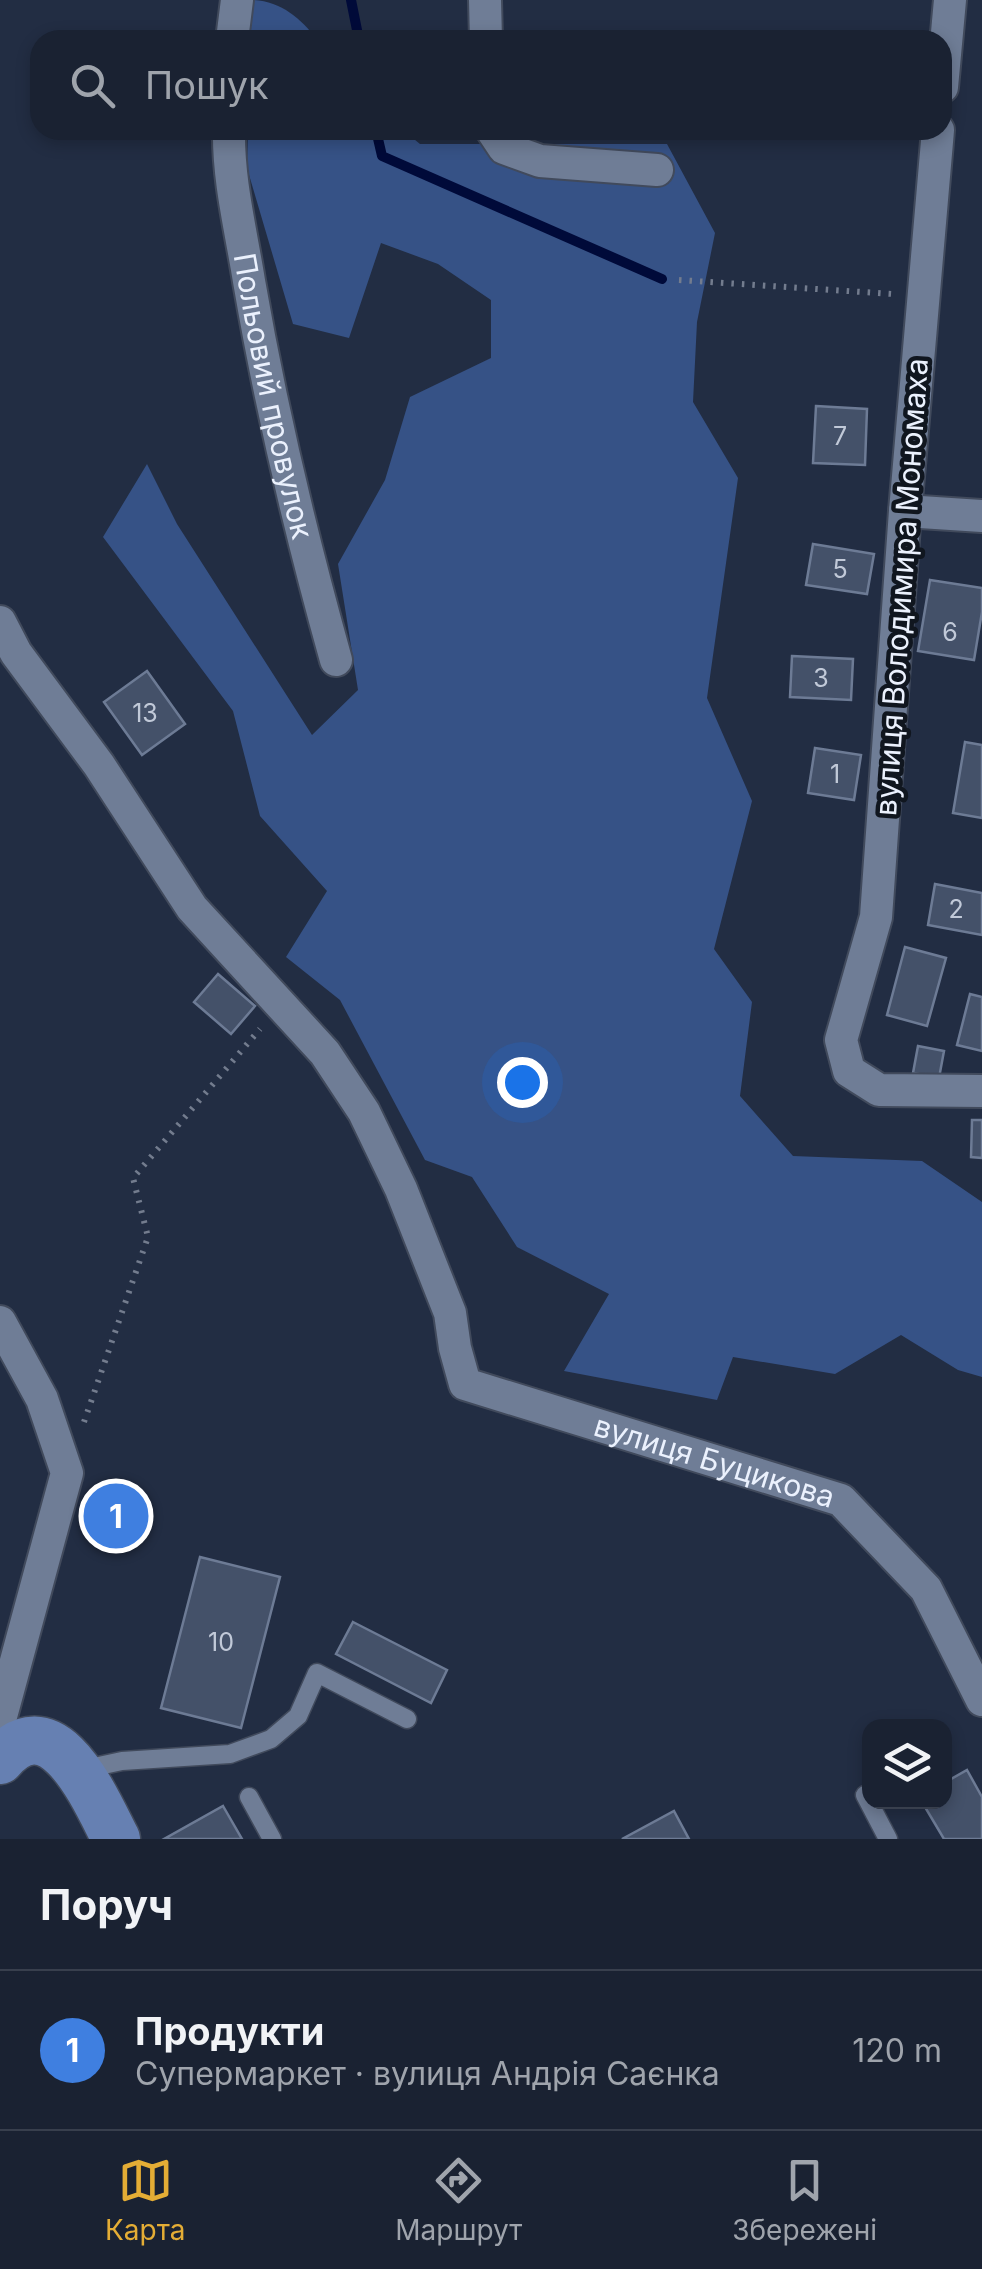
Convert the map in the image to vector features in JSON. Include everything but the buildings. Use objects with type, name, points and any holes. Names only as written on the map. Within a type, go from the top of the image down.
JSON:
[{"type":"street","points":[[233,30],[237,0]]},
{"type":"street","points":[[485,0],[486,30]]},
{"type":"street","points":[[947,30],[950,0]]},
{"type":"street","name":"Польовий провулок","points":[[229,140],[228,158],[254,312],[300,532],[336,660]]},
{"type":"street","points":[[499,140],[504,148],[540,162],[658,170]]},
{"type":"street","name":"вулиця Володимира Мономаха","points":[[937,140],[876,917],[841,1040],[849,1071],[879,1090],[982,1091]]},
{"type":"street","points":[[905,511],[982,516]]},
{"type":"street","points":[[0,622],[16,652],[99,765],[192,908],[280,1006]]},
{"type":"street","name":"вулиця Буцикова","points":[[280,1006],[325,1053],[364,1112],[450,1313],[466,1384],[841,1500],[926,1589],[982,1700]]},
{"type":"street","points":[[0,1322],[42,1399],[66,1473],[0,1720]]},
{"type":"street","points":[[0,1760],[9,1750],[31,1741],[56,1747],[80,1770],[116,1839]]},
{"type":"lane","points":[[80,1770],[122,1761],[230,1754],[271,1739],[298,1716],[317,1673],[407,1718]]},
{"type":"lane","points":[[249,1797],[272,1839]]},
{"type":"lane","points":[[872,1809],[888,1839]]},
{"type":"path","points":[[678,280],[924,296]]},
{"type":"path","points":[[66,1473],[148,1237],[133,1178],[280,1006]]},
{"type":"shaded area","points":[[250,0],[270,3],[288,12],[309,30],[250,30]]},
{"type":"shaded area","points":[[248,140],[667,144],[715,233],[697,322],[693,402],[738,478],[707,698],[752,801],[714,949],[752,1002],[740,1096],[793,1156],[922,1161],[982,1202],[982,1377],[958,1370],[901,1335],[835,1374],[733,1357],[717,1400],[564,1371],[609,1294],[517,1247],[472,1177],[425,1160],[340,1000],[286,957],[327,891],[260,816],[233,711],[103,537],[147,464],[177,524],[312,735],[358,690],[338,564],[385,480],[410,397],[491,358],[491,300],[438,264],[381,243],[349,338],[293,324],[247,168]]},
{"type":"waterway","points":[[351,0],[357,30]]},
{"type":"waterway","points":[[378,140],[382,156],[662,279]]},
{"type":"place","name":"Продукти","points":[[116,1516]]}]
